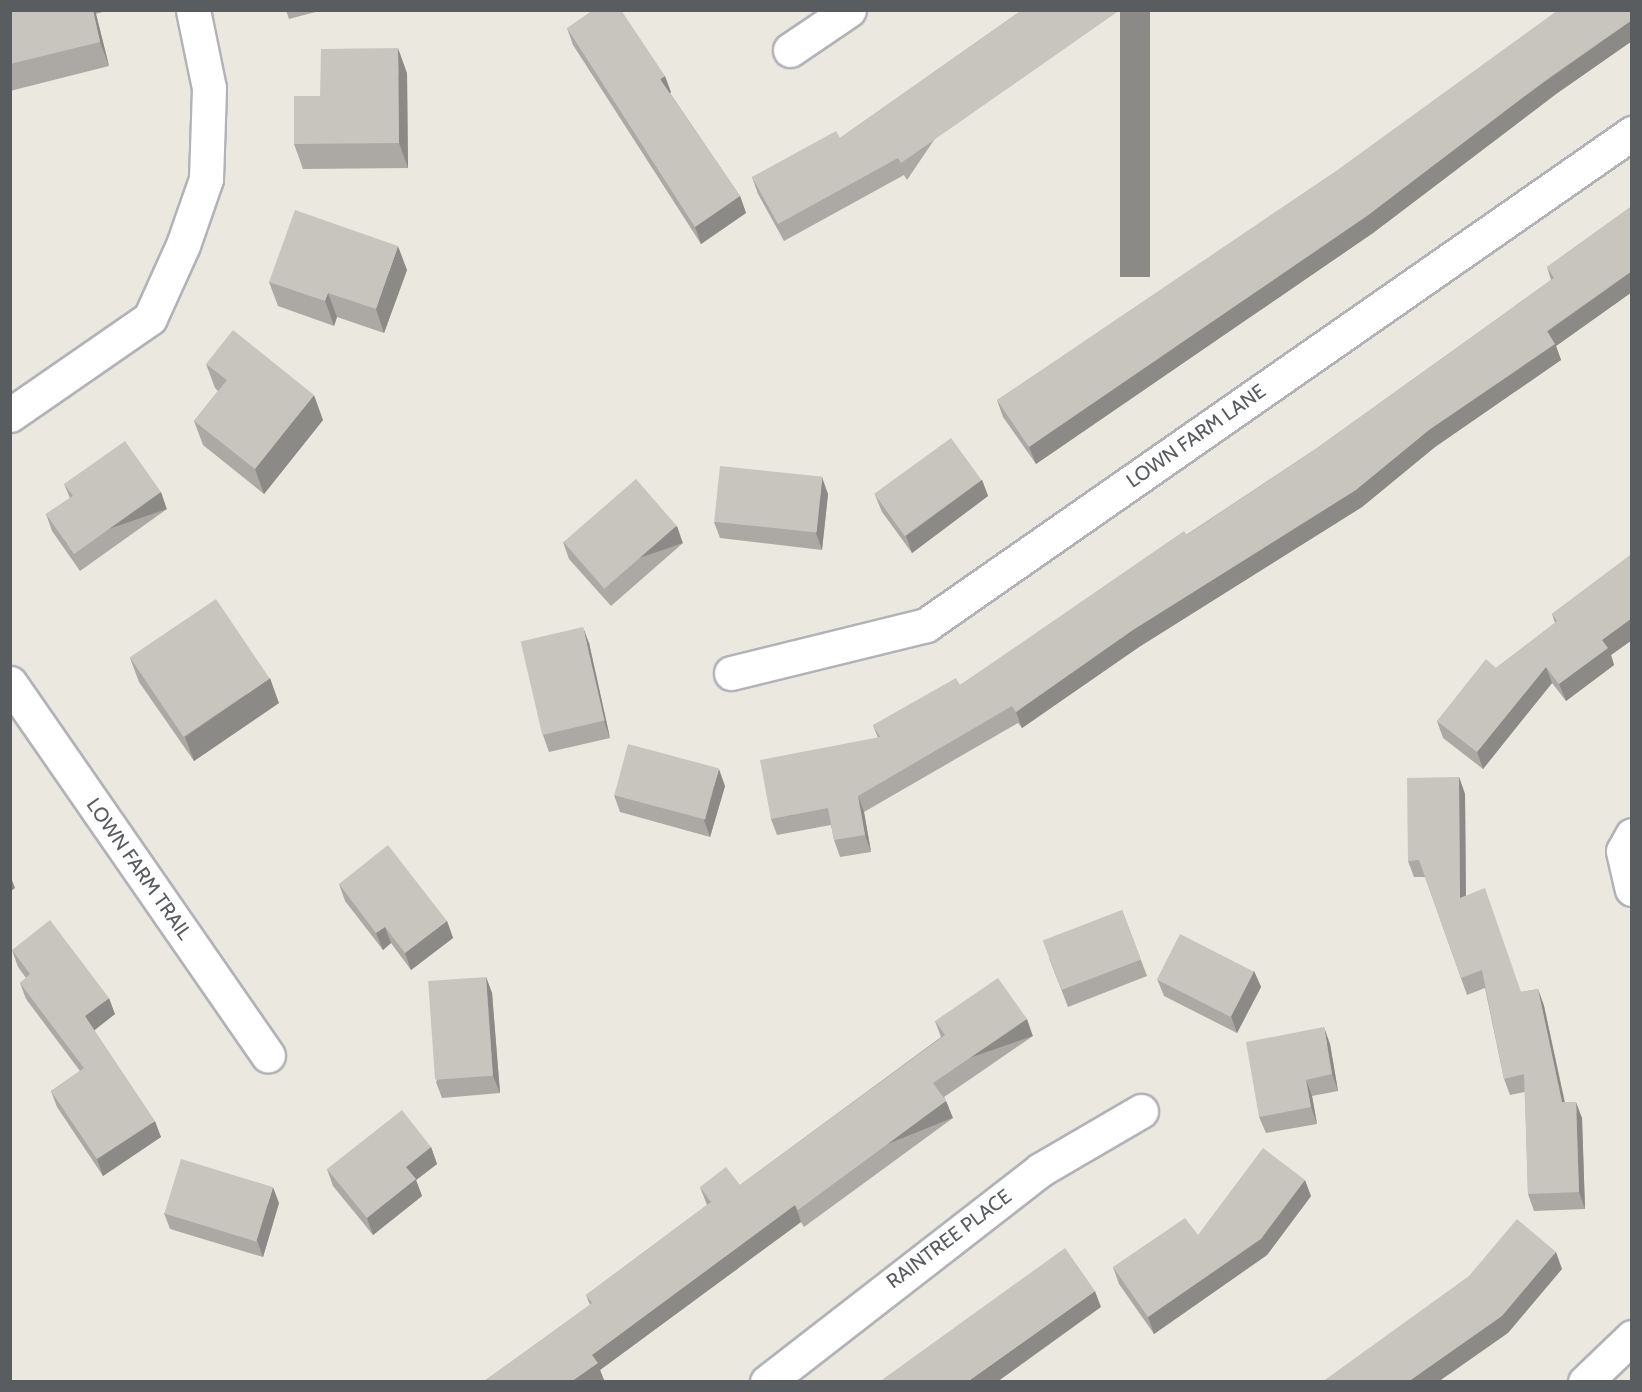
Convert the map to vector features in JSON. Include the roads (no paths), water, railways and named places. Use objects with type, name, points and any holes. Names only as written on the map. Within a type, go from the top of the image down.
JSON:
[{"type":"street","points":[[10,415],[150,318],[183,245],[206,178],[209,88],[193,10]]},
{"type":"street","points":[[790,50],[849,10]]},
{"type":"street","name":"LOWN FARM LANE","points":[[731,673],[926,625],[1632,133]]},
{"type":"street","name":"LOWN FARM TRAIL","points":[[10,683],[268,1055]]},
{"type":"street","points":[[1632,835],[1623,851],[1632,889]]},
{"type":"street","name":"RAINTREE PLACE","points":[[767,1382],[1040,1170],[1141,1111]]},
{"type":"street","points":[[1585,1382],[1632,1337]]}]
